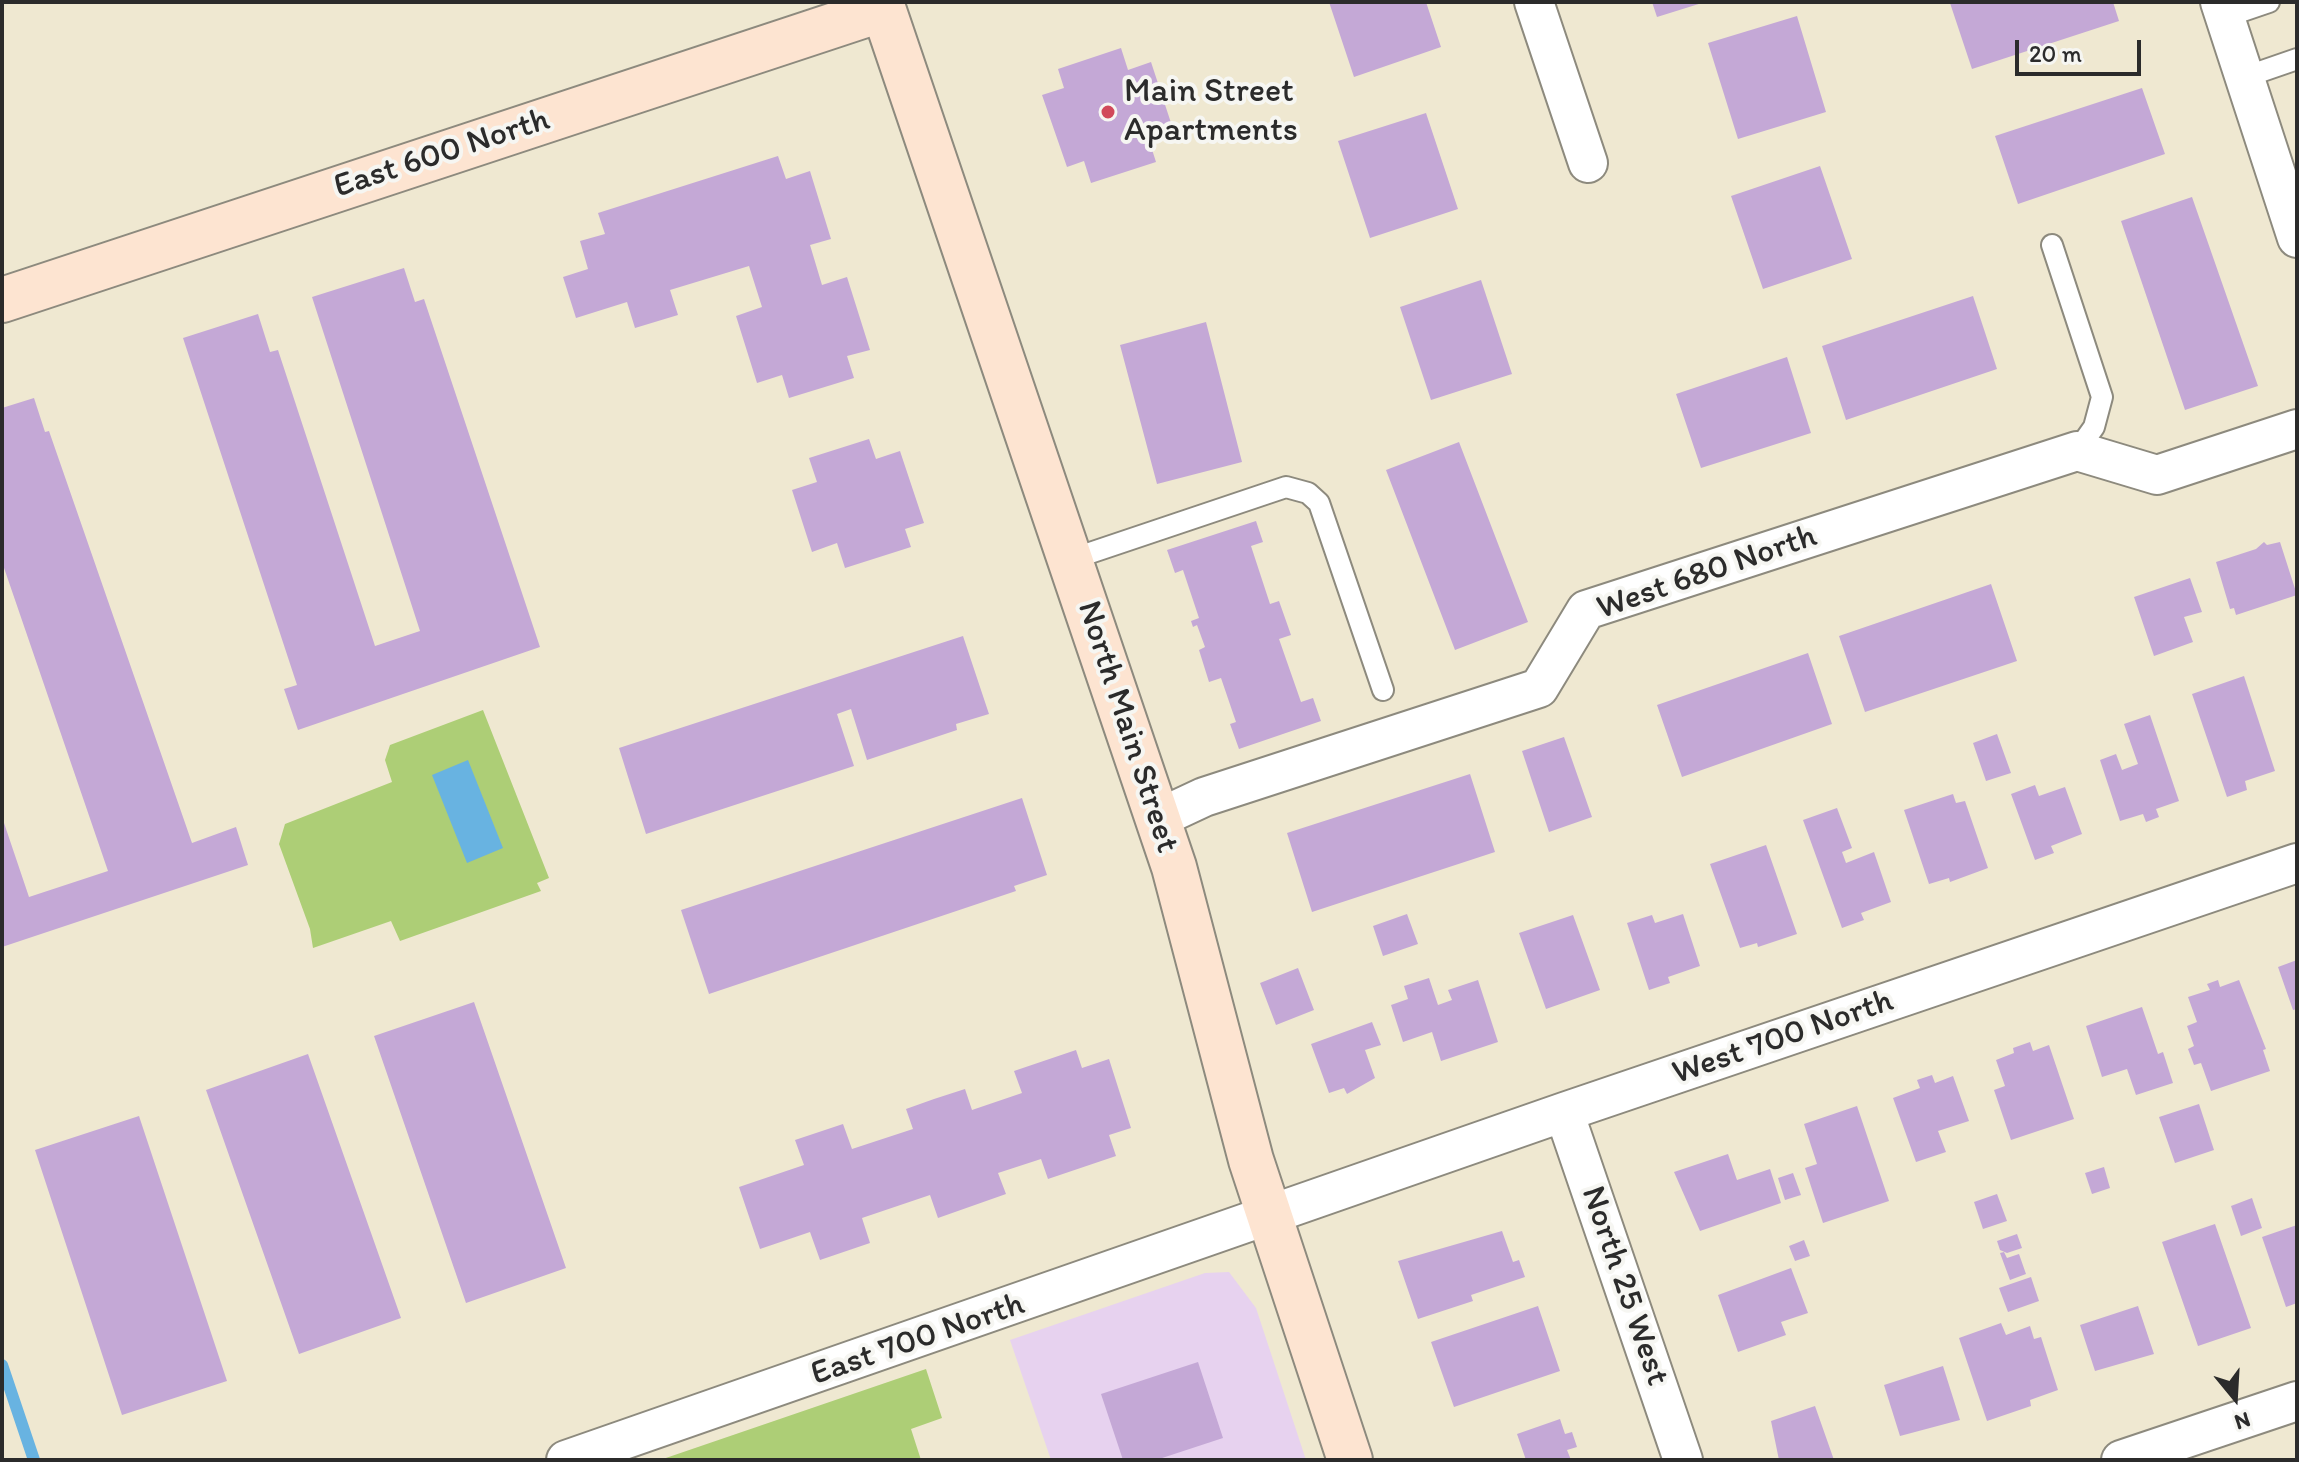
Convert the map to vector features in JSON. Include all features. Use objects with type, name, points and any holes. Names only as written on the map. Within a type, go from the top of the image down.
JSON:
[{"type":"street","points":[[1534,2],[1588,163]]},
{"type":"street","name":"East 600 North","points":[[2,300],[890,4]]},
{"type":"street","name":"North Main Street","points":[[890,4],[1174,867],[1270,1217],[1350,1460]]},
{"type":"street","points":[[2223,10],[2297,238]]},
{"type":"street","points":[[2077,451],[2157,475],[2297,429]]},
{"type":"street","name":"West 680 North","points":[[1157,819],[1204,797],[1539,688],[1586,610],[2077,451]]},
{"type":"street","name":"West 700 North","points":[[1270,1217],[1564,1112],[2297,863]]},
{"type":"street","name":"North 25 West","points":[[1564,1112],[1683,1460]]},
{"type":"street","name":"East 700 North","points":[[566,1460],[1270,1217]]},
{"type":"street","points":[[2121,1460],[2297,1401]]},
{"type":"lane","points":[[2223,10],[2269,2]]},
{"type":"lane","points":[[2245,77],[2297,59]]},
{"type":"lane","points":[[2052,245],[2102,397],[2094,427],[2077,451]]},
{"type":"lane","points":[[1072,559],[1286,487],[1308,493],[1319,503],[1383,690]]},
{"type":"shaded area","points":[[1229,1272],[1256,1308],[1306,1460],[1051,1460],[1010,1340],[1205,1273]]},
{"type":"green space","points":[[483,710],[549,878],[537,883],[541,891],[400,941],[391,921],[313,948],[310,929],[279,844],[285,824],[392,782],[385,760],[390,745]]},
{"type":"green space","points":[[926,1369],[942,1418],[911,1429],[921,1460],[660,1460]]},
{"type":"water","points":[[468,760],[503,848],[467,863],[432,775]]},
{"type":"building","points":[[1329,2],[1426,2],[1441,47],[1354,77]]},
{"type":"building","points":[[1652,2],[1702,2],[1702,3],[1657,17]]},
{"type":"building","points":[[2113,2],[2119,21],[1972,69],[1950,3]]},
{"type":"building","points":[[1797,16],[1826,112],[1738,139],[1708,43]]},
{"type":"building","name":"Main Street Apartments","points":[[1121,48],[1128,70],[1151,62],[1173,129],[1148,137],[1156,162],[1091,183],[1084,161],[1067,167],[1042,95],[1064,88],[1058,69]]},
{"type":"building","points":[[2142,88],[2165,154],[2018,204],[1995,136]]},
{"type":"building","points":[[1426,113],[1458,209],[1370,238],[1338,141]]},
{"type":"building","points":[[778,156],[786,179],[810,171],[831,239],[810,245],[822,285],[847,277],[870,350],[847,356],[854,378],[789,398],[782,375],[757,383],[736,316],[762,307],[749,266],[670,290],[678,315],[635,328],[627,302],[576,318],[563,277],[588,269],[580,241],[605,234],[598,213]]},
{"type":"building","points":[[1820,166],[1852,259],[1763,289],[1731,196]]},
{"type":"building","points":[[2192,197],[2258,386],[2185,410],[2121,221]]},
{"type":"building","points":[[404,268],[415,302],[424,299],[540,647],[298,730],[284,689],[297,685],[183,338],[258,314],[270,352],[278,350],[375,646],[420,631],[312,297]]},
{"type":"building","points":[[1481,280],[1512,374],[1431,400],[1400,307]]},
{"type":"building","points":[[1973,296],[1997,369],[1846,420],[1822,346]]},
{"type":"building","points":[[1206,322],[1242,462],[1157,484],[1120,345]]},
{"type":"building","points":[[1787,357],[1811,433],[1701,468],[1676,394]]},
{"type":"building","points":[[34,398],[45,432],[49,431],[192,843],[236,827],[248,865],[2,947],[2,817],[29,897],[108,871],[2,562],[2,408]]},
{"type":"building","points":[[869,439],[876,459],[900,451],[924,523],[905,529],[911,547],[845,568],[837,543],[812,552],[792,490],[817,482],[809,458]]},
{"type":"building","points":[[1459,442],[1528,622],[1455,650],[1386,470]]},
{"type":"building","points":[[1256,521],[1263,542],[1251,546],[1270,604],[1279,601],[1291,635],[1279,639],[1301,702],[1313,698],[1321,721],[1239,749],[1230,724],[1236,722],[1221,678],[1209,682],[1199,650],[1205,647],[1197,625],[1193,627],[1191,621],[1199,618],[1183,570],[1175,573],[1167,550]]},
{"type":"building","points":[[2264,542],[2267,545],[2280,542],[2297,595],[2236,615],[2234,608],[2230,609],[2216,562],[2256,549]]},
{"type":"building","points":[[2190,578],[2202,612],[2184,617],[2193,642],[2154,656],[2134,597]]},
{"type":"building","points":[[1991,584],[2017,661],[1865,712],[1839,636]]},
{"type":"building","points":[[963,636],[989,714],[956,724],[957,730],[867,760],[851,709],[837,714],[854,766],[646,834],[619,748]]},
{"type":"building","points":[[1808,653],[1832,724],[1682,777],[1657,705]]},
{"type":"building","points":[[2244,676],[2275,771],[2245,781],[2247,790],[2227,797],[2192,694]]},
{"type":"building","points":[[2150,715],[2179,801],[2156,809],[2159,817],[2146,822],[2143,814],[2120,821],[2100,760],[2116,754],[2122,770],[2138,764],[2124,724]]},
{"type":"building","points":[[1997,734],[2011,773],[1986,781],[1973,743]]},
{"type":"building","points":[[1564,737],[1592,817],[1549,832],[1522,751]]},
{"type":"building","points":[[1470,774],[1495,852],[1312,912],[1287,833]]},
{"type":"building","points":[[2035,785],[2039,796],[2065,787],[2082,834],[2051,846],[2054,853],[2035,860],[2011,794]]},
{"type":"building","points":[[1953,794],[1956,803],[1965,801],[1988,868],[1950,882],[1949,878],[1929,884],[1904,810]]},
{"type":"building","points":[[1022,798],[1047,875],[1014,886],[1016,891],[709,994],[681,910]]},
{"type":"building","points":[[1837,808],[1852,848],[1842,852],[1846,863],[1874,852],[1891,902],[1861,913],[1864,920],[1842,928],[1803,820]]},
{"type":"building","points":[[1766,845],[1797,934],[1758,947],[1757,943],[1740,948],[1710,864]]},
{"type":"building","points":[[1407,914],[1418,944],[1383,956],[1373,926]]},
{"type":"building","points":[[1683,914],[1700,966],[1668,977],[1670,983],[1649,990],[1627,923],[1652,915],[1655,923]]},
{"type":"building","points":[[1573,915],[1600,990],[1546,1009],[1519,933]]},
{"type":"building","points":[[2297,960],[2297,1009],[2293,1010],[2278,967]]},
{"type":"building","points":[[1298,968],[1314,1010],[1276,1025],[1260,983]]},
{"type":"building","points":[[1429,978],[1438,1005],[1452,1000],[1448,990],[1478,980],[1498,1042],[1441,1061],[1432,1032],[1403,1042],[1391,1005],[1408,999],[1404,986]]},
{"type":"building","points":[[2218,980],[2220,987],[2239,980],[2266,1049],[2263,1050],[2270,1071],[2211,1091],[2201,1063],[2194,1065],[2188,1049],[2194,1046],[2187,1026],[2197,1022],[2188,997],[2210,990],[2207,984]]},
{"type":"building","points":[[474,1002],[566,1268],[466,1303],[374,1036]]},
{"type":"building","points":[[2142,1007],[2158,1054],[2163,1052],[2173,1083],[2136,1095],[2127,1069],[2102,1077],[2086,1026]]},
{"type":"building","points":[[1372,1022],[1381,1045],[1365,1050],[1375,1078],[1347,1094],[1344,1088],[1329,1093],[1311,1044]]},
{"type":"building","points":[[2030,1042],[2033,1051],[2049,1045],[2074,1119],[2011,1140],[1994,1090],[2005,1086],[1996,1060],[2014,1053],[2013,1048]]},
{"type":"building","points":[[1076,1050],[1082,1068],[1109,1059],[1131,1128],[1109,1135],[1116,1156],[1048,1179],[1041,1159],[998,1173],[1006,1194],[938,1218],[930,1195],[862,1218],[870,1243],[820,1260],[810,1232],[760,1249],[739,1187],[804,1165],[795,1140],[843,1124],[852,1149],[913,1129],[906,1109],[934,1099],[965,1089],[972,1110],[1022,1093],[1014,1071]]},
{"type":"building","points":[[308,1054],[401,1318],[299,1354],[206,1090]]},
{"type":"building","points":[[1932,1075],[1935,1083],[1953,1076],[1969,1121],[1938,1131],[1946,1152],[1916,1162],[1893,1098],[1920,1088],[1917,1080]]},
{"type":"building","points":[[2199,1104],[2214,1150],[2175,1163],[2159,1117]]},
{"type":"building","points":[[1857,1106],[1889,1201],[1823,1223],[1805,1168],[1817,1164],[1804,1124]]},
{"type":"building","points":[[139,1116],[227,1381],[122,1415],[35,1150]]},
{"type":"building","points":[[1728,1154],[1737,1180],[1770,1169],[1781,1203],[1700,1231],[1674,1172]]},
{"type":"building","points":[[2104,1167],[2110,1188],[2092,1194],[2085,1173]]},
{"type":"building","points":[[1793,1173],[1801,1195],[1785,1200],[1778,1178]]},
{"type":"building","points":[[1997,1194],[2007,1221],[1983,1229],[1974,1202]]},
{"type":"building","points":[[2252,1198],[2262,1228],[2241,1236],[2231,1206]]},
{"type":"building","points":[[2215,1224],[2251,1328],[2198,1346],[2162,1242]]},
{"type":"building","points":[[2297,1225],[2297,1303],[2286,1307],[2262,1237]]},
{"type":"building","points":[[1502,1231],[1513,1262],[1519,1260],[1525,1277],[1471,1295],[1473,1301],[1418,1319],[1398,1261]]},
{"type":"building","points":[[2017,1234],[2022,1248],[2007,1253],[2000,1250],[1997,1241]]},
{"type":"building","points":[[1804,1240],[1810,1256],[1795,1261],[1789,1246]]},
{"type":"building","points":[[2004,1252],[2007,1258],[2019,1254],[2026,1274],[2010,1280],[2000,1253]]},
{"type":"building","points":[[1791,1268],[1808,1313],[1781,1322],[1786,1335],[1738,1352],[1718,1295]]},
{"type":"building","points":[[2031,1277],[2039,1301],[2008,1312],[1999,1288]]},
{"type":"building","points":[[1538,1306],[1560,1371],[1454,1407],[1431,1342]]},
{"type":"building","points":[[2138,1306],[2154,1354],[2095,1371],[2080,1325]]},
{"type":"building","points":[[2001,1323],[2006,1335],[2030,1326],[2034,1339],[2041,1337],[2058,1390],[2030,1400],[2031,1406],[1987,1421],[1959,1338]]},
{"type":"building","points":[[1198,1362],[1223,1438],[1156,1460],[1123,1460],[1101,1394]]},
{"type":"building","points":[[1943,1366],[1960,1420],[1900,1436],[1884,1385]]},
{"type":"building","points":[[1815,1406],[1834,1460],[1779,1460],[1771,1421]]},
{"type":"building","points":[[1560,1419],[1565,1434],[1572,1432],[1577,1447],[1567,1450],[1571,1460],[1526,1460],[1517,1434]]},
{"type":"waterway","points":[[2,1365],[34,1460]]},
{"type":"place","name":"Main Street Apartments","points":[[1108,112]]}]
